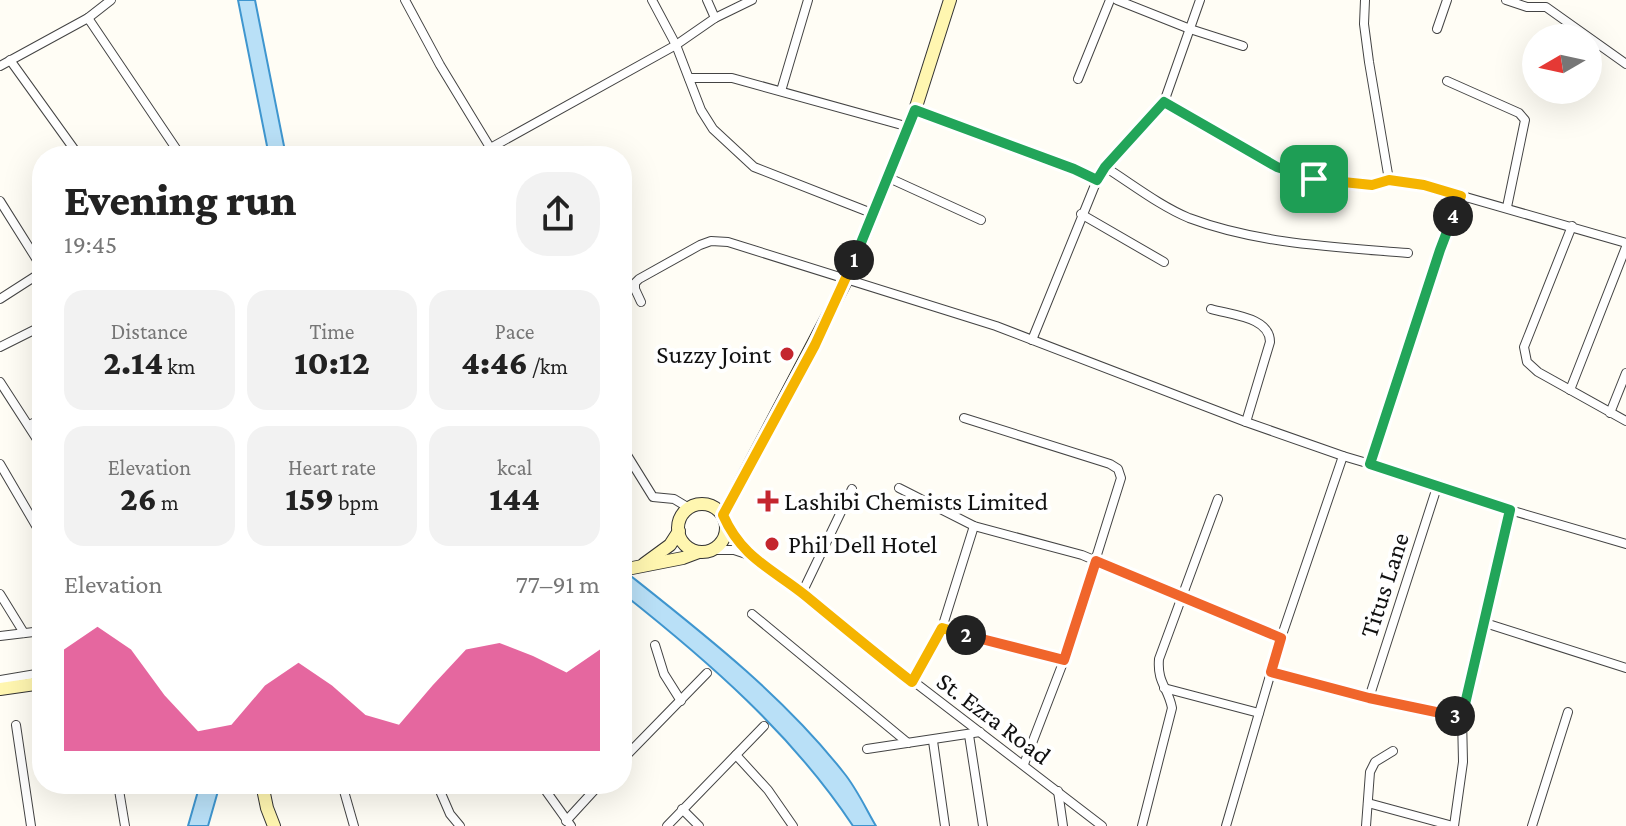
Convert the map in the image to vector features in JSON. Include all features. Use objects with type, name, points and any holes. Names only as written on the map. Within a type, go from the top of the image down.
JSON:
[{"type":"street","points":[[0,66],[88,18],[111,0]]},
{"type":"street","points":[[405,0],[489,146]]},
{"type":"street","points":[[652,0],[676,45],[701,110],[713,129],[754,167],[874,214]]},
{"type":"street","points":[[707,0],[715,18]]},
{"type":"street","points":[[496,146],[676,45],[715,18],[752,0]]},
{"type":"street","points":[[781,91],[808,0]]},
{"type":"street","points":[[632,568],[683,558],[722,541],[736,488],[815,345],[846,281],[909,127],[950,0]]},
{"type":"street","points":[[1078,79],[1110,0]]},
{"type":"street","points":[[1117,0],[1243,46]]},
{"type":"street","points":[[1032,340],[1097,180],[1105,167],[1164,102],[1200,0]]},
{"type":"street","points":[[1365,0],[1364,24],[1369,62],[1389,180]]},
{"type":"street","points":[[1437,29],[1447,0]]},
{"type":"street","points":[[1506,0],[1527,7],[1546,7],[1626,64]]},
{"type":"street","points":[[88,18],[174,146]]},
{"type":"street","points":[[10,60],[72,146]]},
{"type":"street","points":[[689,78],[732,78],[909,127]]},
{"type":"street","points":[[1447,81],[1519,113],[1525,120],[1507,207]]},
{"type":"street","points":[[1164,102],[1277,167],[1314,179],[1372,185],[1389,180],[1424,185],[1572,226],[1626,245],[1570,390]]},
{"type":"street","points":[[915,110],[1097,180]]},
{"type":"street","points":[[1105,167],[1188,217],[1242,233],[1317,245],[1408,253]]},
{"type":"street","points":[[889,178],[981,220]]},
{"type":"street","points":[[1370,464],[1440,250],[1461,196]]},
{"type":"street","points":[[0,201],[32,254]]},
{"type":"street","points":[[1081,214],[1164,262]]},
{"type":"street","points":[[1572,226],[1524,347],[1527,362],[1538,372],[1626,421]]},
{"type":"street","points":[[641,302],[635,289],[639,279],[711,241],[728,242],[1032,340],[1343,456],[1626,544]]},
{"type":"street","points":[[0,299],[32,277]]},
{"type":"street","points":[[1211,309],[1263,324],[1270,333],[1261,377],[1246,422]]},
{"type":"street","points":[[0,347],[32,331]]},
{"type":"street","points":[[1610,413],[1626,373]]},
{"type":"street","points":[[0,382],[32,430]]},
{"type":"street","points":[[964,418],[1110,464],[1118,469],[1121,478],[1064,660],[1024,764]]},
{"type":"street","points":[[1226,826],[1281,638],[1343,456]]},
{"type":"street","points":[[632,463],[653,497],[674,499],[689,508]]},
{"type":"street","points":[[0,464],[32,519]]},
{"type":"street","name":"Titus Lane","points":[[1369,698],[1438,484]]},
{"type":"street","points":[[736,488],[706,504],[689,508],[679,522],[679,531],[685,545],[705,551],[734,550],[749,555]]},
{"type":"street","points":[[899,488],[974,526],[1096,561],[1281,638]]},
{"type":"street","points":[[802,593],[852,489]]},
{"type":"street","points":[[1142,826],[1172,708],[1160,680],[1159,659],[1180,595],[1218,499]]},
{"type":"street","points":[[706,504],[716,508],[749,555]]},
{"type":"street","points":[[1368,803],[1453,826],[1463,762],[1462,717],[1510,510]]},
{"type":"street","points":[[912,682],[942,628],[974,526]]},
{"type":"street","points":[[644,564],[670,545],[679,531]]},
{"type":"street","name":"St. Ezra Road","points":[[749,555],[1102,826]]},
{"type":"street","points":[[0,594],[24,633]]},
{"type":"street","points":[[752,614],[908,743]]},
{"type":"street","points":[[1482,622],[1626,668]]},
{"type":"street","points":[[942,628],[1064,660]]},
{"type":"street","points":[[0,636],[32,632]]},
{"type":"street","points":[[655,645],[664,674],[681,701]]},
{"type":"street","points":[[1271,672],[1369,698],[1462,717]]},
{"type":"street","points":[[632,749],[707,673]]},
{"type":"street","points":[[0,680],[32,675]]},
{"type":"street","points":[[0,689],[32,684]]},
{"type":"street","points":[[1164,688],[1259,713]]},
{"type":"street","points":[[1532,826],[1568,712]]},
{"type":"street","points":[[16,725],[31,826]]},
{"type":"street","points":[[667,826],[764,726]]},
{"type":"street","points":[[867,749],[980,732]]},
{"type":"street","points":[[969,735],[983,826]]},
{"type":"street","points":[[933,741],[945,826]]},
{"type":"street","points":[[1366,826],[1372,765],[1393,751]]},
{"type":"street","points":[[736,755],[768,790],[793,826]]},
{"type":"street","points":[[1058,791],[1063,826]]},
{"type":"street","points":[[120,794],[125,826]]},
{"type":"street","points":[[264,794],[274,826]]},
{"type":"street","points":[[345,794],[354,826]]},
{"type":"street","points":[[441,794],[450,814],[460,826]]},
{"type":"street","points":[[548,794],[569,824],[592,794]]},
{"type":"street","points":[[682,809],[699,826]]},
{"type":"water","points":[[238,0],[255,0],[284,146],[267,146]]},
{"type":"water","points":[[632,577],[739,665],[794,717],[849,779],[876,826],[853,826],[829,792],[776,730],[686,645],[632,601]]},
{"type":"water","points":[[197,794],[217,794],[208,826],[188,826]]},
{"type":"place","name":"Suzzy Joint","points":[[787,354]]},
{"type":"place","name":"Lashibi Chemists Limited","points":[[768,501]]},
{"type":"place","name":"Phil Dell Hotel","points":[[772,544]]},
{"type":"route","points":[[1164,102],[1277,167],[1314,179],[1372,185],[1389,180],[1424,185],[1461,196],[1440,250],[1370,464],[1510,510],[1462,717],[1369,698],[1271,672],[1281,638],[1096,561],[1064,660],[942,628],[912,682],[802,593],[749,555],[726,527],[723,515],[736,488],[815,345],[846,281],[915,110],[1097,180],[1105,167],[1164,102]]}]
